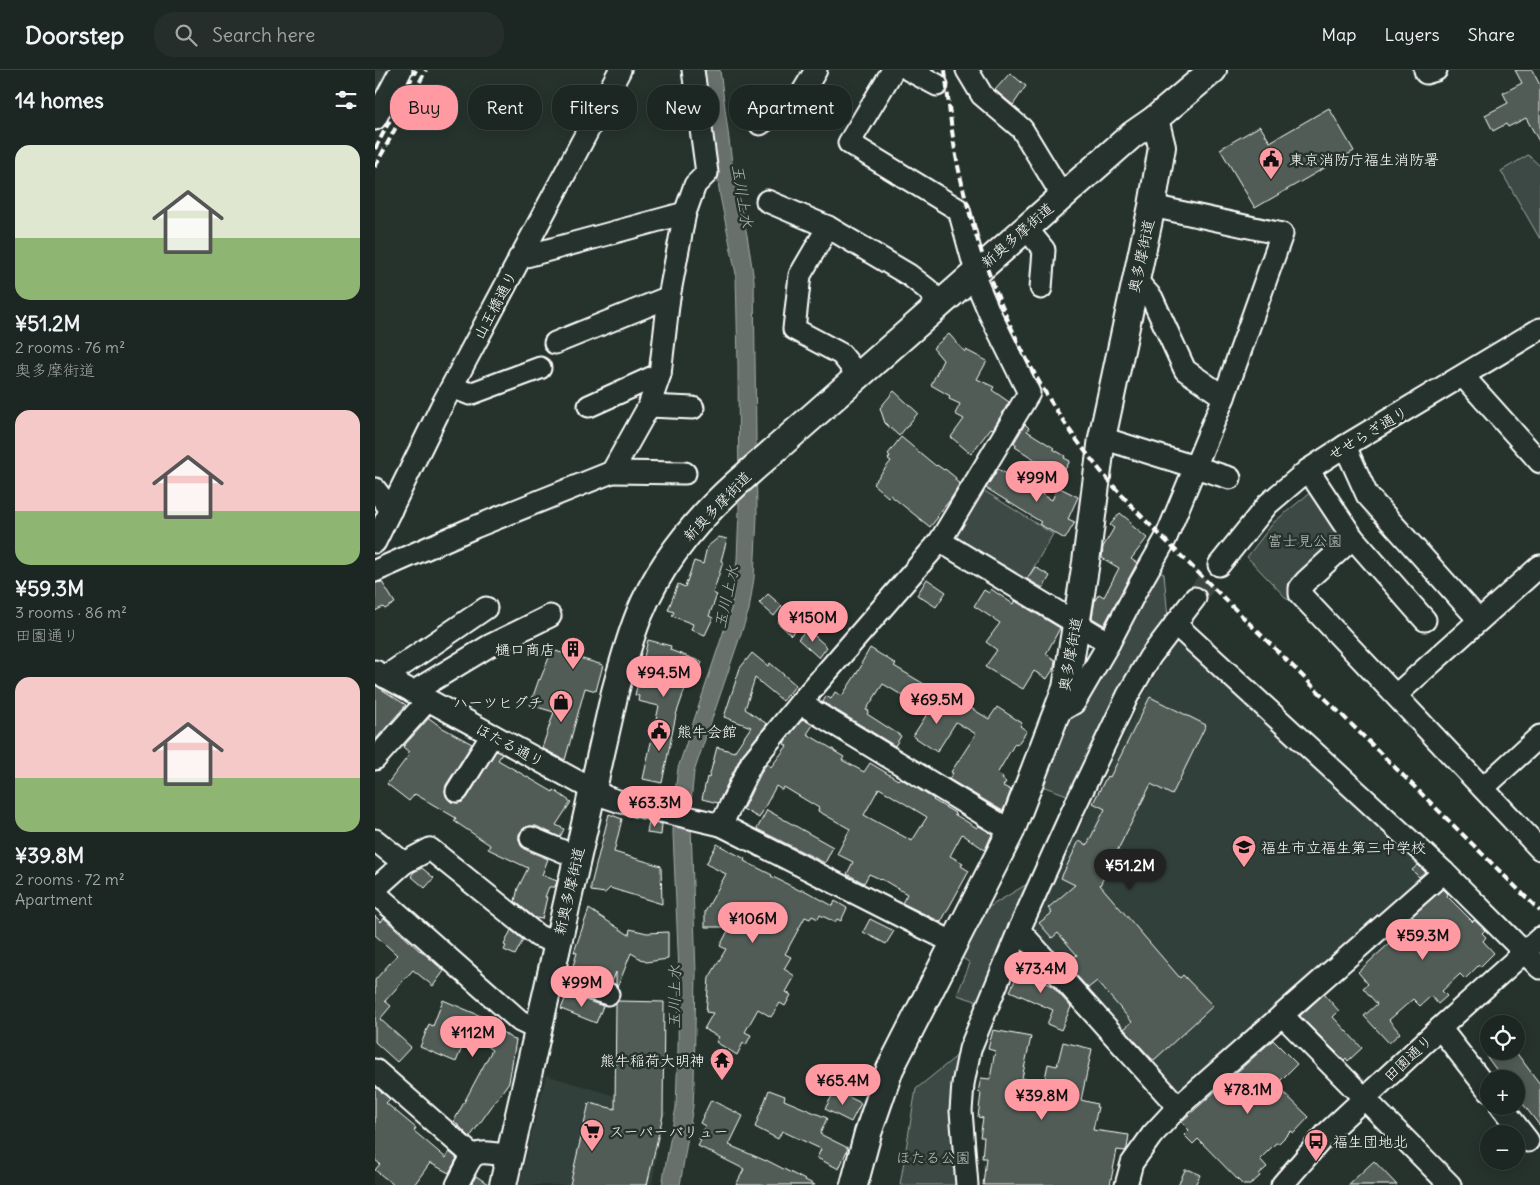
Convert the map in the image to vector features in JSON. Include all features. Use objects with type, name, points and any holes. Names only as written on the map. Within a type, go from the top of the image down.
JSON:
[{"type":"main road","name":"新奥多摩街道","points":[[503,1185],[615,692],[639,615],[659,575],[686,535],[712,506],[736,484],[1131,135],[1155,119],[1213,70]]},
{"type":"main road","points":[[1163,147],[1171,122],[1188,92]]},
{"type":"main road","name":"奥多摩街道","points":[[854,1185],[868,1133],[890,1069],[1011,831],[1066,688],[1086,562],[1102,438],[1163,147],[1155,119]]},
{"type":"street","points":[[375,119],[401,70]]},
{"type":"street","name":"山王橋通り","points":[[375,542],[452,387],[620,70]]},
{"type":"street","points":[[612,472],[649,406],[660,374],[669,297],[685,214],[695,185],[707,173],[693,70]]},
{"type":"street","points":[[807,85],[816,70]]},
{"type":"street","points":[[721,825],[752,762],[800,703],[940,541],[1029,393],[989,312],[975,273],[959,210],[849,143],[893,70]]},
{"type":"street","points":[[909,70],[937,85]]},
{"type":"street","points":[[967,70],[982,95],[1022,129],[1063,195]]},
{"type":"street","points":[[1425,70],[1426,73],[1436,70]]},
{"type":"street","points":[[767,201],[828,228],[909,275],[927,289],[940,304]]},
{"type":"street","points":[[1057,713],[1074,703],[1165,540],[1224,398],[1281,234],[1152,206]]},
{"type":"street","points":[[519,258],[685,214]]},
{"type":"street","points":[[828,228],[800,276],[794,329],[841,354],[858,375]]},
{"type":"street","points":[[1026,228],[1044,250],[1041,288]]},
{"type":"street","points":[[1135,279],[1152,298],[1185,370],[1224,398]]},
{"type":"street","points":[[555,344],[669,297]]},
{"type":"street","name":"せせらぎ通り","points":[[1219,565],[1268,504],[1308,470],[1540,329]]},
{"type":"street","points":[[452,387],[470,394],[540,368]]},
{"type":"street","points":[[589,406],[660,374]]},
{"type":"street","points":[[1463,376],[1540,462]]},
{"type":"street","points":[[649,406],[693,408]]},
{"type":"street","points":[[1102,438],[1231,478]]},
{"type":"street","points":[[1345,446],[1367,495],[1479,620]]},
{"type":"street","points":[[1308,470],[1353,538],[1425,620]]},
{"type":"street","points":[[375,571],[475,527],[612,472],[685,473]]},
{"type":"street","points":[[375,489],[391,510]]},
{"type":"street","points":[[1353,538],[1306,581],[1301,588],[1300,594],[1540,849]]},
{"type":"street","points":[[940,541],[1109,643]]},
{"type":"street","points":[[1396,696],[1540,566]]},
{"type":"street","points":[[967,1185],[961,1111],[965,1065],[970,1048],[1019,930],[1073,810],[1128,695],[1150,657],[1195,598]]},
{"type":"street","points":[[380,674],[486,608]]},
{"type":"street","points":[[375,759],[420,696],[489,646],[549,616]]},
{"type":"street","points":[[1175,624],[1444,872],[1540,968]]},
{"type":"street","name":"ほたる通り","points":[[380,674],[618,801],[721,825],[954,943]]},
{"type":"street","points":[[800,703],[1011,831]]},
{"type":"street","points":[[457,791],[492,735]]},
{"type":"street","points":[[1483,788],[1540,736]]},
{"type":"street","points":[[531,838],[577,857]]},
{"type":"street","points":[[375,840],[404,863]]},
{"type":"street","points":[[537,1029],[520,1022],[375,891],[404,863],[430,849],[538,936],[557,943]]},
{"type":"street","points":[[1126,1185],[1132,1163],[1152,1135],[1179,1106],[1444,872]]},
{"type":"street","points":[[1019,930],[1179,1106]]},
{"type":"street","name":"田園通り","points":[[1282,1185],[1327,1133],[1540,938]]},
{"type":"street","points":[[551,976],[608,994]]},
{"type":"street","points":[[1282,1015],[1450,1185]]},
{"type":"street","points":[[1440,1028],[1480,1079]]},
{"type":"street","points":[[375,1070],[473,1156]]},
{"type":"street","points":[[1508,1115],[1527,1141]]},
{"type":"street","points":[[457,1185],[473,1156],[478,1152],[509,1156]]},
{"type":"shaded area","points":[[375,70],[388,70],[375,96]]},
{"type":"shaded area","points":[[703,70],[720,70],[734,178],[747,235],[754,280],[757,516],[754,578],[749,610],[694,772],[691,802],[696,973],[693,1106],[680,1185],[662,1185],[676,1107],[678,1048],[679,973],[673,833],[674,800],[678,768],[731,609],[737,560],[739,511],[736,274],[720,196],[711,130],[719,130],[719,85],[705,85]]},
{"type":"shaded area","name":"福生市立福生第三中学校","points":[[1176,639],[1428,864],[1428,872],[1182,1092],[1174,1092],[1034,937],[1032,928],[1143,696]]},
{"type":"shaded area","name":"スーパーバリュー","points":[[546,1075],[667,1112],[662,1119],[652,1185],[519,1185]]},
{"type":"green space","points":[[1528,155],[1540,166],[1540,239],[1501,171]]},
{"type":"green space","points":[[975,485],[1053,534],[1023,586],[952,543]]},
{"type":"green space","name":"富士見公園","points":[[1312,491],[1347,545],[1288,600],[1247,557],[1274,522]]},
{"type":"green space","points":[[1156,568],[1164,574],[1168,618],[1146,643],[1070,796],[1042,786],[1059,735]]},
{"type":"green space","points":[[1032,881],[979,1002],[957,995],[970,963],[961,957],[989,907]]},
{"type":"green space","name":"ほたる公園","points":[[964,1050],[959,1185],[900,1185],[916,1089]]},
{"type":"building","points":[[1515,70],[1532,70],[1540,85],[1540,143],[1526,118],[1508,127],[1506,124],[1493,131],[1485,115],[1508,103],[1503,93],[1522,83]]},
{"type":"building","points":[[1010,73],[1026,86],[1013,105],[995,90]]},
{"type":"building","name":"東京消防庁福生消防署","points":[[1329,108],[1354,151],[1255,208],[1220,149],[1260,126],[1270,142]]},
{"type":"building","points":[[949,334],[965,352],[966,350],[987,361],[977,379],[994,387],[992,390],[1009,402],[993,429],[991,428],[971,454],[951,437],[964,419],[955,414],[960,404],[949,399],[950,396],[931,385],[943,360],[933,348]]},
{"type":"building","points":[[894,391],[918,413],[899,436],[885,423],[880,408]]},
{"type":"building","points":[[1025,424],[1029,428],[1027,431],[1054,448],[1070,461],[1061,476],[1015,447],[1017,445],[1014,443]]},
{"type":"building","points":[[901,437],[936,466],[945,469],[960,484],[930,527],[873,484],[891,461],[888,459],[890,456],[888,454]]},
{"type":"building","points":[[998,469],[1052,500],[1058,487],[1078,497],[1068,519],[1075,522],[1065,539],[986,488]]},
{"type":"building","points":[[1120,513],[1147,538],[1131,559],[1137,563],[1104,625],[1092,618],[1095,600],[1099,594],[1104,597],[1119,568],[1102,558],[1103,547],[1114,528],[1110,525]]},
{"type":"building","points":[[719,537],[727,539],[721,561],[723,562],[713,593],[717,595],[709,616],[713,618],[705,635],[691,630],[693,624],[672,616],[674,612],[668,610],[678,584],[685,587],[694,561],[703,564],[707,547]]},
{"type":"building","points":[[1035,567],[1050,576],[1043,588],[1027,579]]},
{"type":"building","points":[[927,579],[946,592],[936,607],[917,595]]},
{"type":"building","points":[[382,582],[395,603],[385,609],[383,607],[375,611],[375,583]]},
{"type":"building","points":[[991,589],[1013,604],[1015,601],[1060,628],[1046,654],[1055,660],[1054,668],[1047,679],[1034,671],[1023,689],[985,667],[997,650],[986,642],[1000,623],[974,606],[984,590],[989,593]]},
{"type":"building","points":[[768,594],[782,606],[774,616],[759,603]]},
{"type":"building","points":[[786,613],[800,626],[791,635],[777,622]]},
{"type":"building","points":[[807,629],[827,647],[819,658],[798,639]]},
{"type":"building","points":[[648,640],[671,646],[670,650],[702,662],[694,686],[687,683],[676,715],[662,783],[643,779],[659,706],[638,701],[639,696],[635,695]]},
{"type":"building","points":[[870,648],[896,664],[894,666],[939,693],[941,690],[989,719],[997,707],[1022,723],[1020,726],[1027,731],[1017,745],[1015,743],[997,774],[1003,777],[1002,779],[1006,782],[1003,786],[1011,790],[1003,811],[949,779],[953,773],[951,772],[976,734],[956,722],[937,752],[913,736],[929,711],[883,684],[866,710],[869,711],[867,714],[901,736],[895,746],[823,702],[826,696],[831,699],[835,692],[842,696],[862,665]]},
{"type":"building","points":[[552,650],[603,665],[596,691],[585,688],[565,760],[542,748],[554,712],[530,705]]},
{"type":"building","points":[[752,653],[768,666],[770,663],[796,685],[783,701],[755,678],[745,709],[767,724],[741,756],[718,803],[702,799],[717,747],[734,752],[751,727],[724,717],[740,668]]},
{"type":"building","points":[[375,685],[406,705],[375,740]]},
{"type":"building","points":[[1150,697],[1206,725],[1172,795],[1151,784],[1100,885],[1180,978],[1183,975],[1213,1006],[1154,1060],[1124,1029],[1132,1022],[1097,981],[1088,988],[1066,964],[1077,955],[1058,933],[1052,938],[1039,923],[1052,913],[1048,908],[1075,885],[1061,878],[1079,841],[1087,845],[1105,809],[1093,803],[1107,776],[1110,777]]},
{"type":"building","points":[[429,718],[472,744],[446,785],[446,796],[451,802],[462,802],[467,798],[496,751],[502,754],[498,760],[553,792],[554,790],[571,802],[556,825],[564,829],[560,837],[536,826],[524,828],[519,834],[521,846],[548,859],[542,875],[557,881],[555,887],[549,887],[545,897],[547,897],[542,919],[535,918],[515,901],[518,888],[528,868],[488,849],[490,845],[454,821],[456,818],[415,794],[409,801],[387,784],[409,755],[407,753],[409,752],[403,747]]},
{"type":"building","points":[[803,719],[813,725],[807,734],[844,757],[842,760],[864,772],[870,763],[898,780],[900,778],[977,828],[979,826],[992,834],[985,850],[962,834],[950,856],[963,863],[961,866],[969,871],[941,922],[902,903],[907,894],[885,881],[869,874],[864,883],[847,874],[853,862],[837,854],[850,829],[818,811],[819,808],[784,787],[782,790],[776,786],[759,818],[743,809],[763,769],[767,764],[771,767],[787,746],[784,744]],"holes":[[[879,788],[927,817],[912,841],[864,815]]]},
{"type":"building","points":[[767,810],[833,847],[825,863],[757,829]]},
{"type":"building","points":[[609,814],[622,819],[614,852],[661,866],[662,904],[610,888],[605,893],[591,891]]},
{"type":"building","points":[[649,821],[662,824],[661,835],[647,833]]},
{"type":"building","points":[[717,844],[745,859],[744,861],[801,891],[802,889],[833,906],[835,901],[847,908],[841,921],[837,919],[835,922],[820,915],[818,919],[812,916],[810,919],[805,917],[785,954],[791,957],[784,969],[795,976],[786,992],[791,995],[785,1006],[780,1003],[771,1017],[758,1009],[745,1032],[751,1035],[746,1045],[743,1043],[737,1055],[716,1042],[719,1037],[704,1029],[713,1013],[706,1012],[709,978],[726,949],[720,946],[730,927],[705,927],[705,912],[726,874],[706,864]]},
{"type":"building","points":[[1418,865],[1425,872],[1419,877],[1412,870]]},
{"type":"building","points":[[422,868],[434,878],[425,888],[411,876]]},
{"type":"building","points":[[1443,889],[1448,894],[1447,896],[1473,922],[1474,920],[1485,930],[1482,933],[1486,937],[1483,941],[1494,953],[1465,979],[1460,974],[1442,991],[1447,996],[1438,1004],[1431,996],[1420,1006],[1413,999],[1389,1020],[1400,1033],[1389,1043],[1364,1016],[1377,1004],[1363,988],[1368,984],[1358,972],[1393,940],[1390,936],[1404,924],[1418,925],[1411,917]]},
{"type":"building","points":[[589,909],[629,935],[630,929],[647,933],[668,932],[668,959],[646,962],[631,953],[618,986],[616,985],[616,972],[612,982],[572,969],[577,953],[574,952]]},
{"type":"building","points":[[375,916],[381,922],[384,918],[444,971],[433,986],[413,970],[385,1001],[391,1006],[380,1019],[411,1047],[397,1062],[375,1042],[375,980],[397,955],[375,935]]},
{"type":"building","points":[[870,919],[894,931],[886,944],[863,932]]},
{"type":"building","points":[[511,930],[523,940],[515,955],[504,950],[506,946],[504,945]]},
{"type":"building","points":[[1025,959],[1030,961],[1037,969],[1034,977],[1051,985],[1071,1007],[1061,1030],[1047,1024],[1053,1010],[1010,991]]},
{"type":"building","points":[[567,994],[603,1006],[596,1023],[561,1009]]},
{"type":"building","points":[[1324,994],[1339,1011],[1333,1017],[1362,1048],[1348,1061],[1346,1058],[1344,1060],[1300,1016]]},
{"type":"building","points":[[443,1000],[481,1016],[516,1040],[509,1082],[470,1137],[454,1121],[492,1050],[468,1033],[456,1062],[420,1047],[429,1024],[433,1026]]},
{"type":"building","points":[[618,1001],[664,1002],[663,1115],[647,1185],[570,1185],[589,1103],[615,1109],[616,1004]]},
{"type":"building","points":[[993,1030],[1031,1037],[1022,1078],[1044,1083],[1048,1064],[1057,1066],[1063,1042],[1092,1049],[1081,1100],[1097,1104],[1093,1130],[1129,1135],[1125,1151],[1117,1150],[1110,1185],[983,1185],[986,1158],[982,1158],[984,1137],[980,1137],[983,1118],[978,1117],[981,1093],[978,1092],[981,1078],[990,1079],[995,1051],[988,1049]]},
{"type":"building","points":[[1273,1040],[1297,1064],[1276,1085],[1309,1117],[1294,1133],[1291,1131],[1260,1159],[1267,1167],[1259,1174],[1260,1176],[1250,1185],[1243,1185],[1198,1139],[1193,1144],[1184,1135],[1189,1130],[1181,1122]]},
{"type":"building","points":[[1489,1060],[1522,1060],[1540,1084],[1540,1126],[1525,1107],[1525,1070],[1496,1070]]},
{"type":"building","points":[[375,1087],[390,1099],[386,1103],[416,1128],[414,1131],[446,1158],[449,1152],[457,1158],[449,1173],[430,1163],[414,1185],[394,1185],[375,1170],[380,1164],[375,1160]]},
{"type":"building","points":[[769,1090],[785,1096],[784,1100],[827,1118],[820,1134],[848,1148],[839,1169],[817,1158],[821,1149],[782,1131],[778,1139],[755,1127]]},
{"type":"building","points":[[835,1090],[861,1103],[851,1122],[825,1109]]},
{"type":"building","points":[[711,1100],[743,1116],[729,1145],[766,1160],[815,1185],[736,1185],[744,1169],[698,1146],[705,1126],[700,1123]]},
{"type":"building","points":[[1374,1161],[1397,1185],[1348,1185]]},
{"type":"building","points":[[1185,1170],[1190,1170],[1200,1175],[1195,1185],[1178,1185]]},
{"type":"building","points":[[476,1176],[488,1184],[488,1185],[471,1185]]},
{"type":"tunnel","points":[[1195,598],[1219,565]]},
{"type":"railway","points":[[375,149],[416,70]]},
{"type":"railway","points":[[375,167],[426,70]]},
{"type":"railway","points":[[945,70],[957,162],[969,212],[981,249],[994,286],[1025,357],[1065,424],[1102,473],[1148,523],[1540,911]]},
{"type":"place","name":"東京消防庁福生消防署","points":[[1271,180]]},
{"type":"place","name":"樋口商店","points":[[573,670]]},
{"type":"place","name":"ハーツヒグチ","points":[[561,723]]},
{"type":"place","name":"熊牛会館","points":[[659,752]]},
{"type":"place","name":"福生市立福生第三中学校","points":[[1244,868]]},
{"type":"place","name":"熊牛稲荷大明神","points":[[722,1081]]},
{"type":"place","name":"スーパーバリュー","points":[[592,1152]]},
{"type":"place","name":"福生団地北","points":[[1316,1162]]},
{"type":"water label","name":"玉川上水","points":[[743,196]]},
{"type":"water label","name":"玉川上水","points":[[726,597]]},
{"type":"water label","name":"玉川上水","points":[[674,997]]}]
